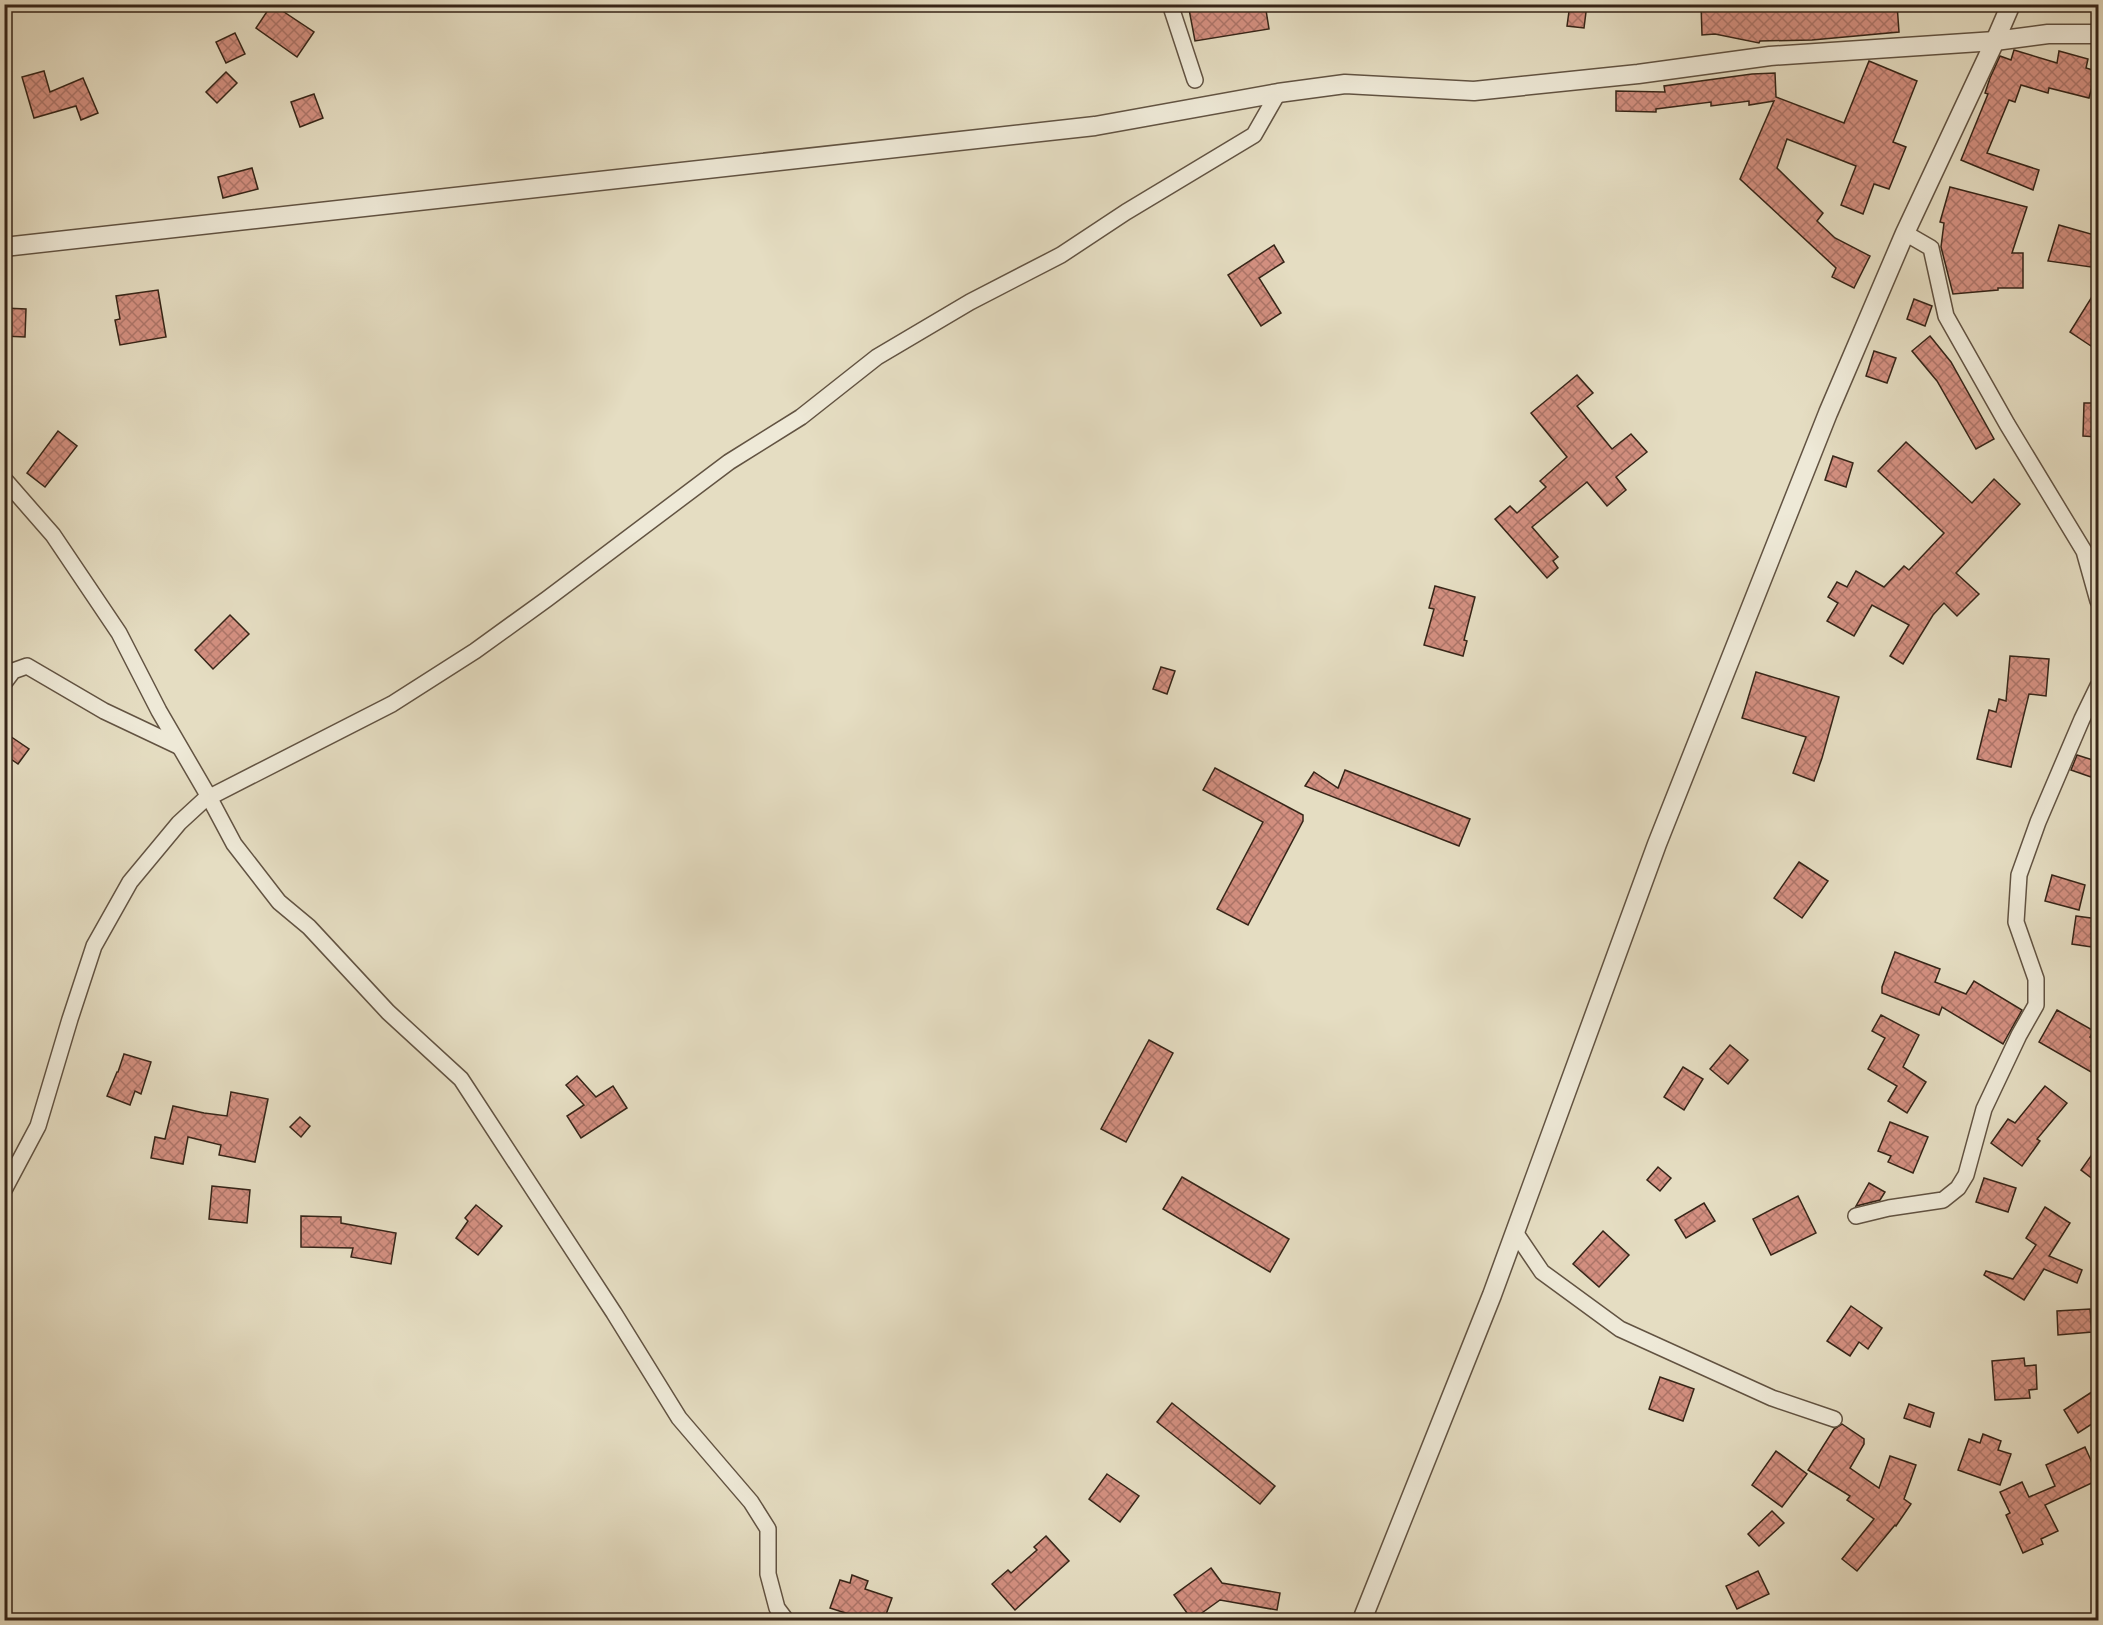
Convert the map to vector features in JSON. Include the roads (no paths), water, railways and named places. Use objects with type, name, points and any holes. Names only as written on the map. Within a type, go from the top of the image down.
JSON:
[{"type":"street","points":[[1170,4],[1195,80]]},
{"type":"street","points":[[1362,1620],[1492,1295],[1657,844],[1828,412],[1905,233],[2010,4]]},
{"type":"street","points":[[4,247],[1095,126],[1278,93],[1345,84],[1474,91],[1638,74],[1770,56],[1995,41],[2048,34],[2098,34]]},
{"type":"street","points":[[4,1190],[38,1126],[94,946],[130,882],[179,823],[209,797],[392,704],[475,651],[720,468],[801,417],[877,357],[970,302],[1061,255],[1126,212],[1254,135],[1278,93]]},
{"type":"street","points":[[1905,233],[1931,248],[1946,316],[2007,424],[2084,551],[2098,601]]},
{"type":"street","points":[[4,479],[53,535],[119,633],[178,746],[234,844],[279,902],[309,927],[388,1012],[461,1079],[680,1418],[751,1502],[768,1529],[768,1574],[777,1608],[786,1620]]},
{"type":"street","points":[[4,683],[13,671],[27,666],[104,711],[178,746]]},
{"type":"street","points":[[1856,1216],[1889,1208],[1943,1200],[1958,1188],[1966,1175],[1984,1109],[2036,1005],[2036,979],[2016,922],[2019,875],[2038,822],[2098,686]]},
{"type":"street","points":[[1515,1232],[1542,1272],[1620,1329],[1772,1398],[1834,1419]]}]
